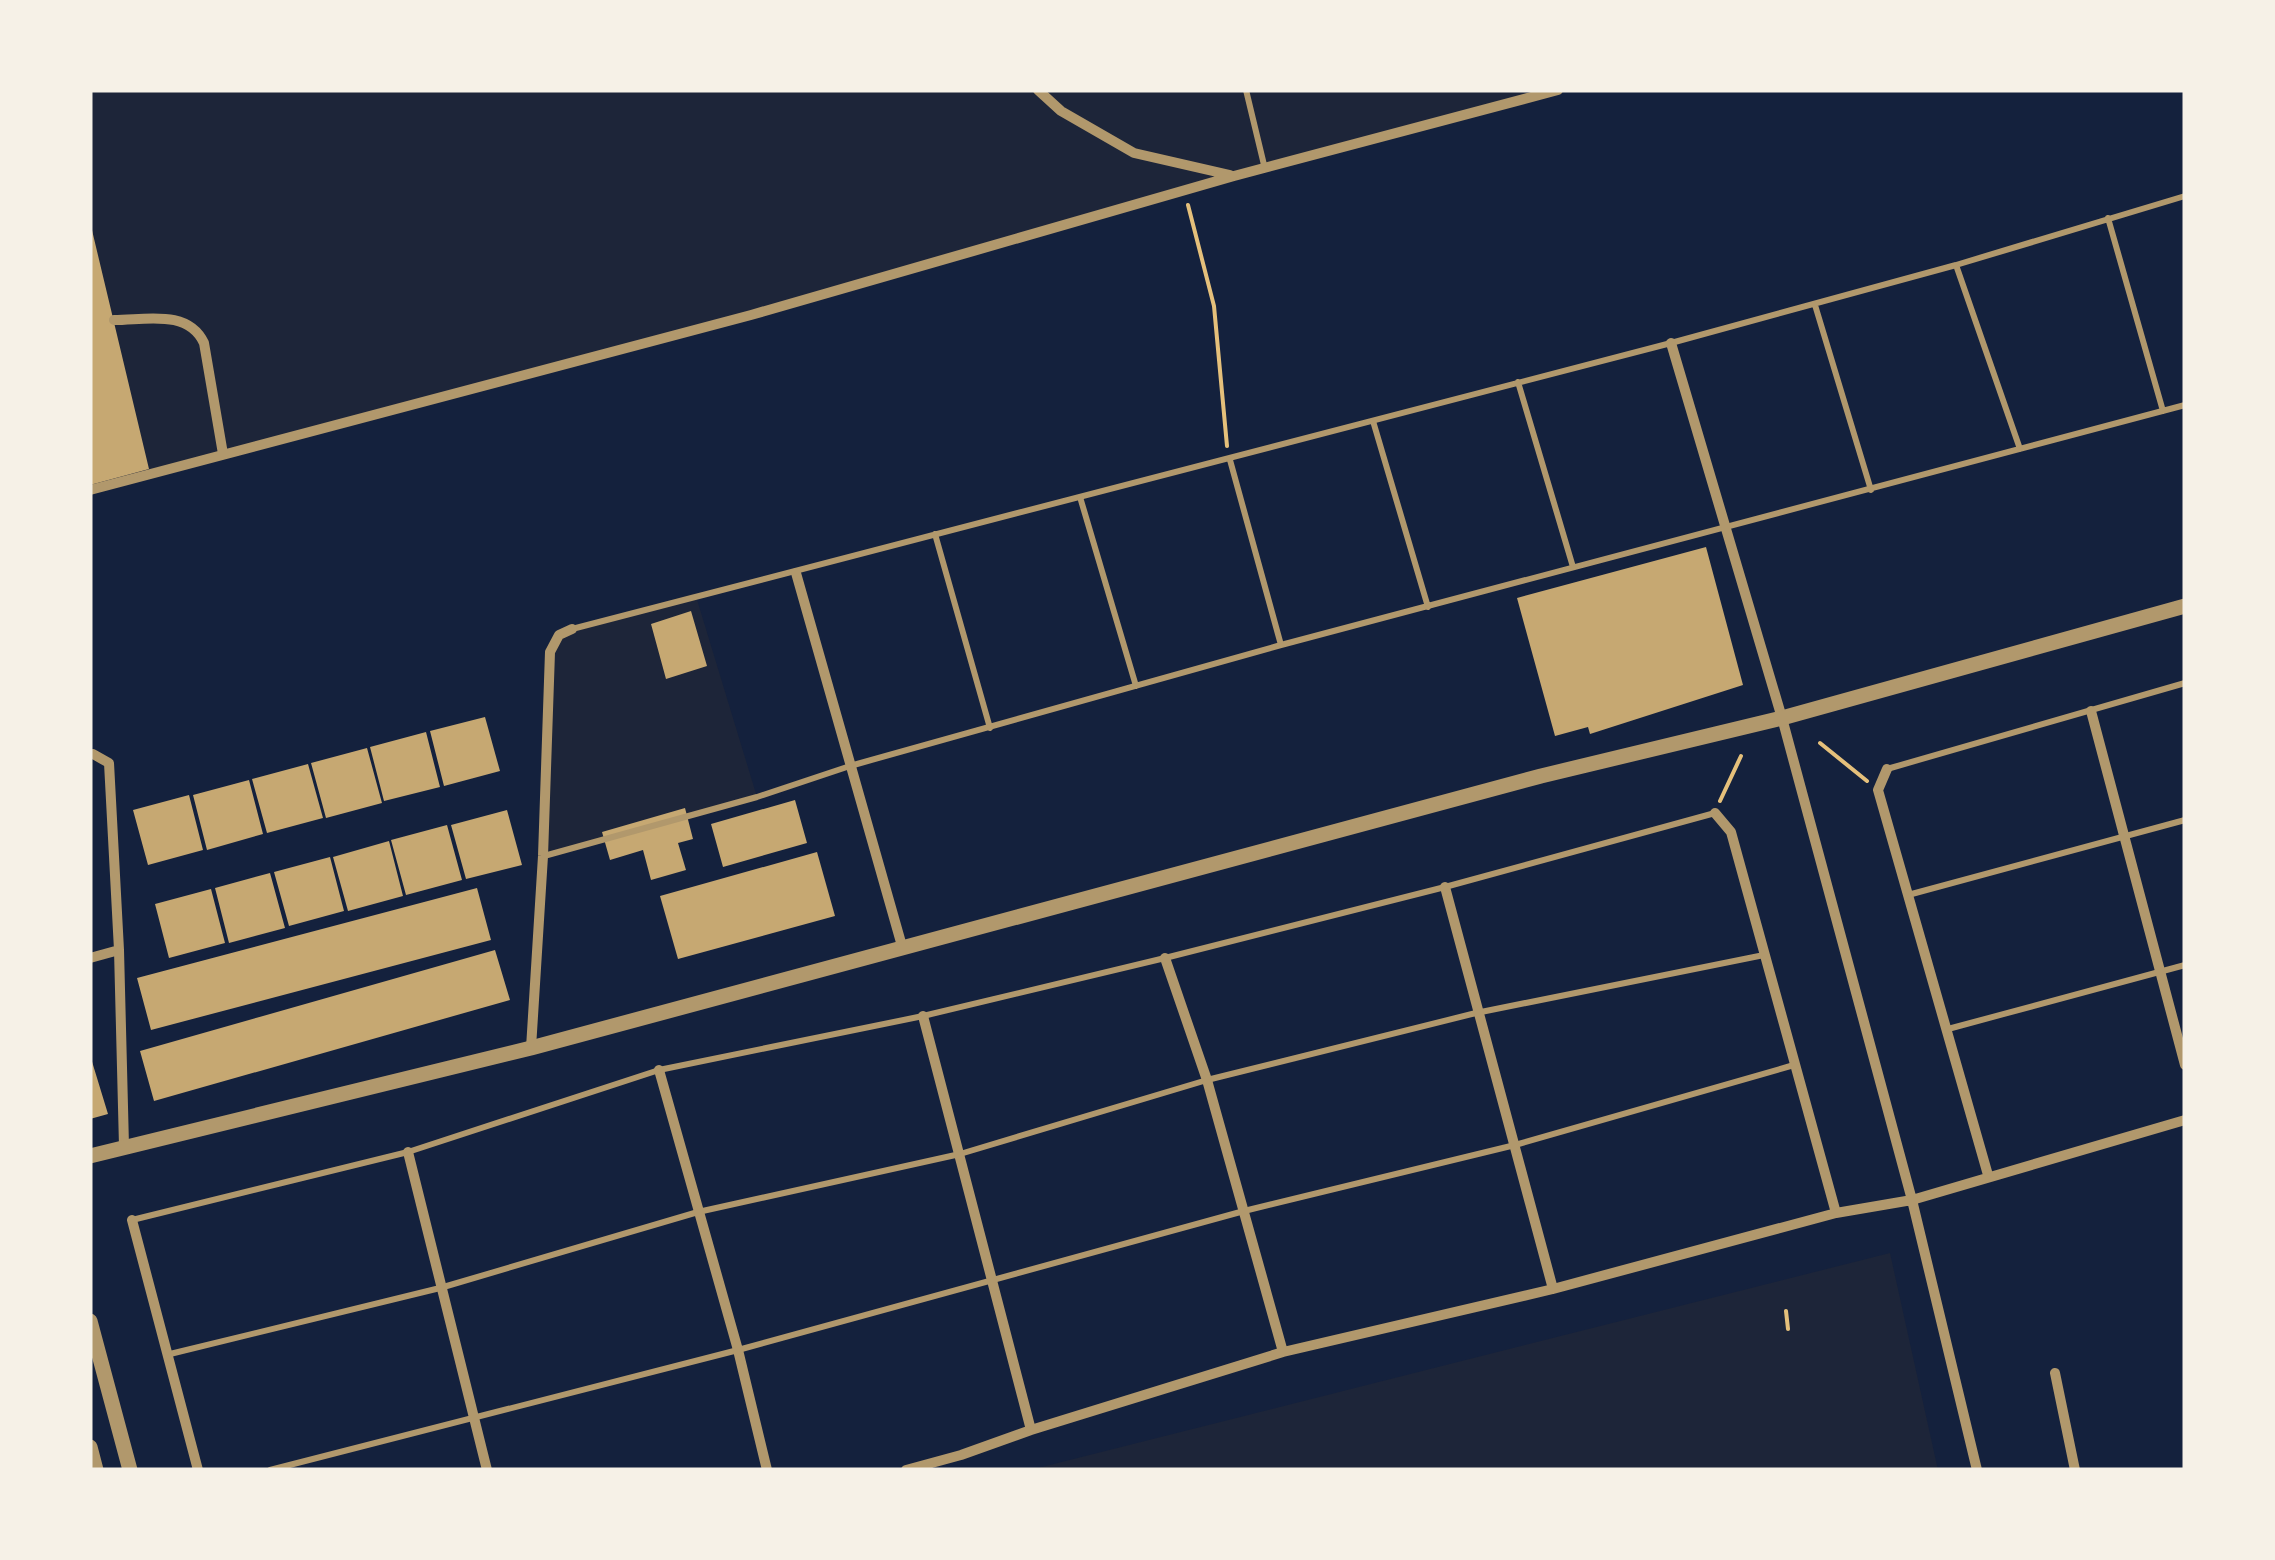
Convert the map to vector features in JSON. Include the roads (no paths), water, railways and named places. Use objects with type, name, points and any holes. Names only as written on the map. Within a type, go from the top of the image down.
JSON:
[{"type":"street","points":[[1038,90],[1061,110],[1134,153],[1234,176]]},
{"type":"street","points":[[90,490],[751,315],[1234,176],[1558,90]]},
{"type":"street","points":[[114,320],[180,320],[200,333],[223,454]]},
{"type":"street","points":[[1671,344],[1782,718],[1912,1200],[1976,1470]]},
{"type":"street","points":[[796,573],[902,946]]},
{"type":"street","points":[[90,1156],[531,1048],[1541,776],[1782,718],[2185,606]]},
{"type":"street","points":[[531,1048],[550,652],[559,635],[572,629]]},
{"type":"street","points":[[2090,711],[2185,1065]]},
{"type":"street","points":[[91,755],[109,764],[124,1146]]},
{"type":"street","points":[[1888,769],[1878,790],[1988,1176]]},
{"type":"street","points":[[1715,812],[1732,832],[1836,1213]]},
{"type":"street","points":[[1444,887],[1553,1289]]},
{"type":"street","points":[[90,958],[119,950]]},
{"type":"street","points":[[1165,958],[1207,1080],[1283,1352]]},
{"type":"street","points":[[923,1016],[1032,1430]]},
{"type":"street","points":[[660,1070],[767,1470]]},
{"type":"street","points":[[906,1470],[961,1456],[1283,1352],[1553,1289],[1836,1213],[1912,1200],[2185,1120]]},
{"type":"street","points":[[408,1152],[487,1470]]},
{"type":"street","points":[[132,1220],[198,1470]]},
{"type":"street","points":[[90,1321],[130,1470]]},
{"type":"street","points":[[2055,1373],[2076,1470]]},
{"type":"street","points":[[90,1447],[96,1470]]},
{"type":"lane","points":[[1246,90],[1266,170]]},
{"type":"lane","points":[[572,629],[1671,344],[2185,196]]},
{"type":"lane","points":[[2108,218],[2163,411]]},
{"type":"lane","points":[[1956,265],[2020,450]]},
{"type":"lane","points":[[1815,305],[1871,490]]},
{"type":"lane","points":[[1518,382],[1573,568]]},
{"type":"lane","points":[[543,856],[1281,646],[2185,405]]},
{"type":"lane","points":[[1373,421],[1428,607]]},
{"type":"lane","points":[[1230,460],[1281,646]]},
{"type":"lane","points":[[1080,497],[1136,686]]},
{"type":"lane","points":[[934,534],[990,728]]},
{"type":"lane","points":[[1888,769],[2185,684]]},
{"type":"lane","points":[[132,1220],[408,1152],[660,1070],[923,1016],[1165,958],[1715,812]]},
{"type":"lane","points":[[1908,895],[2185,820]]},
{"type":"lane","points":[[170,1354],[440,1288],[698,1212],[960,1154],[1207,1080],[1476,1013],[1765,954]]},
{"type":"lane","points":[[1946,1030],[2185,965]]},
{"type":"lane","points":[[270,1470],[475,1420],[1244,1211],[1515,1145],[1794,1065]]}]
